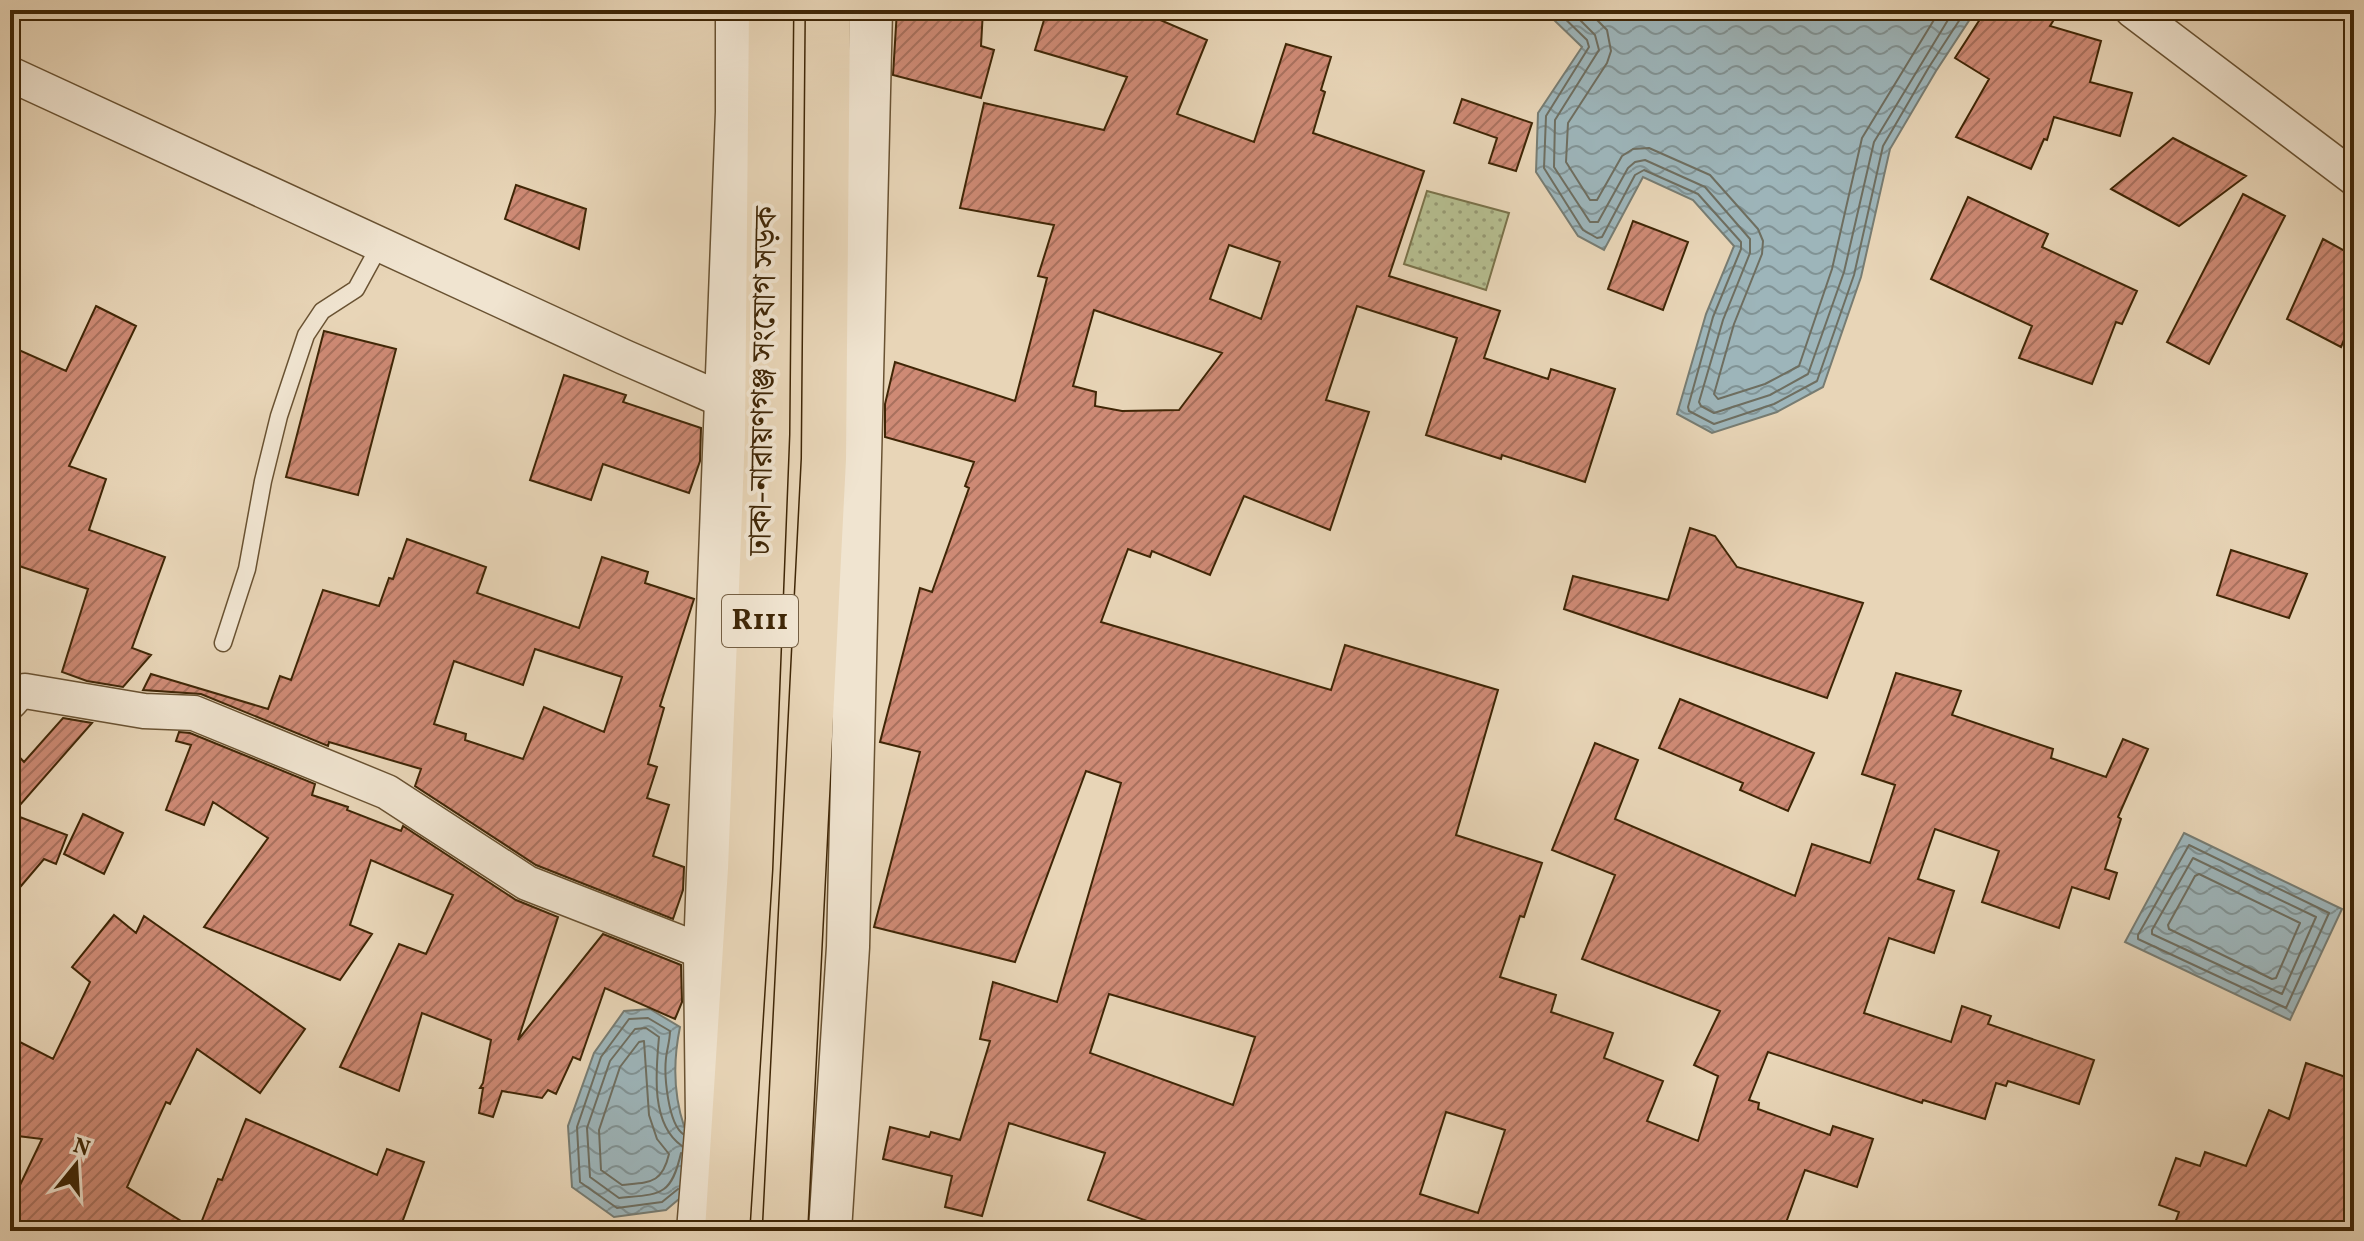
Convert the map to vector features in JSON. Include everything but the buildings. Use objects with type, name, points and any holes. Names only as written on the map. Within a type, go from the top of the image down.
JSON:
[{"type":"main road","name":"ঢাকা-নারায়ণগঞ্জ সংযোগ সড়ক","points":[[727,1231],[724,960],[750,869],[767,434],[771,10]]},
{"type":"main road","name":"ঢাকা-নারায়ণগঞ্জ সংযোগ সড়ক","points":[[785,1231],[824,459],[828,10]]},
{"type":"street","points":[[698,1231],[724,960],[725,401],[737,112],[737,10]]},
{"type":"street","points":[[830,1231],[848,947],[871,10]]},
{"type":"street","points":[[2132,10],[2354,178]]},
{"type":"street","points":[[10,74],[725,401]]},
{"type":"street","points":[[10,702],[25,691],[144,711],[194,713],[387,792],[527,883],[724,960]]},
{"type":"lane","points":[[223,643],[247,569],[279,416],[306,335],[322,311],[356,289],[380,245]]},
{"type":"green space","points":[[1427,191],[1509,213],[1486,290],[1404,264]]},
{"type":"water","points":[[1531,10],[1976,10],[1890,149],[1861,277],[1823,387],[1777,412],[1712,433],[1677,414],[1706,314],[1734,246],[1693,200],[1643,177],[1604,250],[1578,236],[1536,172],[1538,113],[1582,47],[1551,17]]},
{"type":"water","points":[[2184,833],[2342,909],[2290,1020],[2125,942]]},
{"type":"water","points":[[650,1009],[680,1027],[675,1065],[678,1101],[684,1126],[703,1136],[692,1188],[666,1210],[614,1217],[572,1187],[568,1126],[594,1053],[624,1011]]}]
